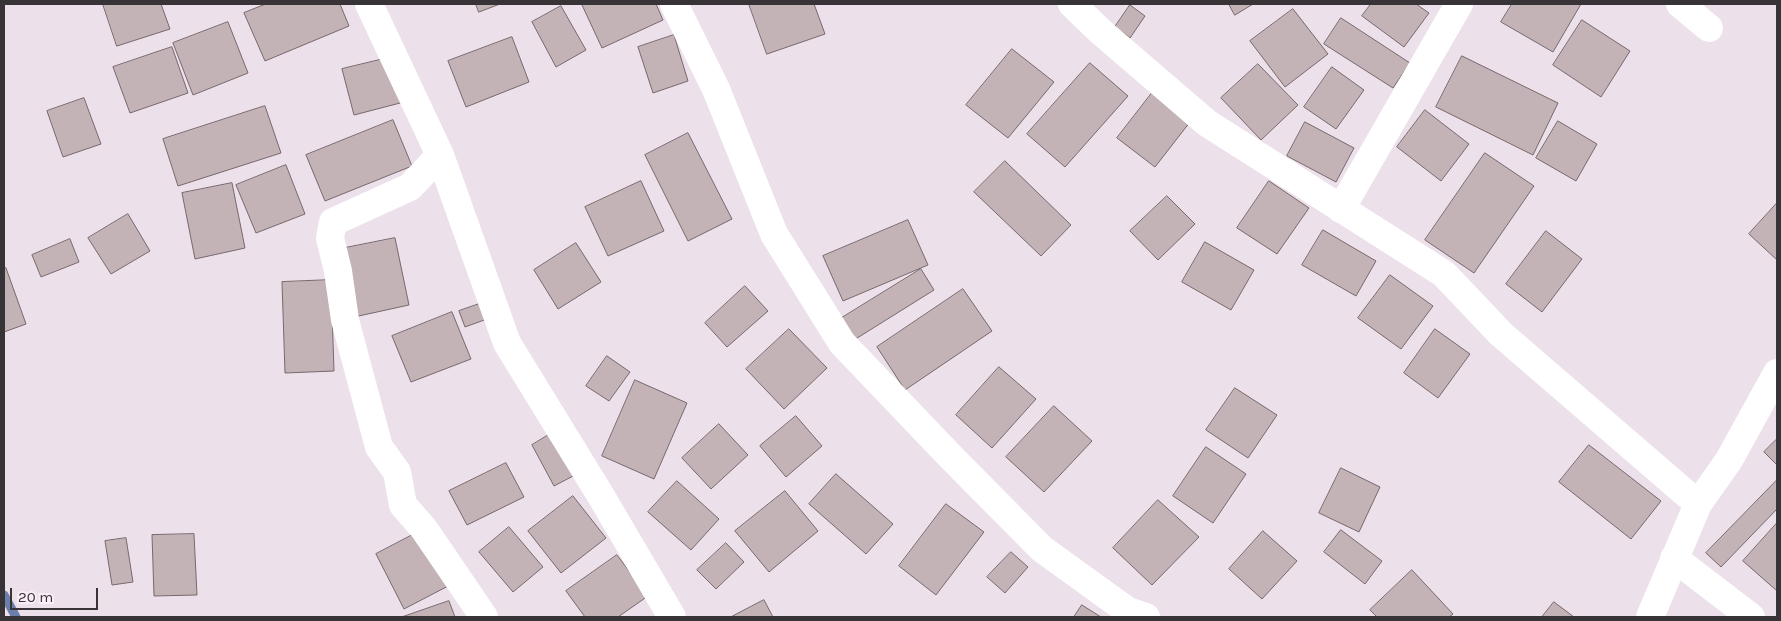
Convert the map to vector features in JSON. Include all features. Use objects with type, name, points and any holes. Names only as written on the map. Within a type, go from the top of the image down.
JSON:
[{"type":"street","points":[[369,4],[440,155],[507,343],[601,496],[672,617]]},
{"type":"street","points":[[674,4],[716,89],[774,234],[842,343],[1042,549],[1133,615]]},
{"type":"street","points":[[1072,4],[1100,31],[1207,123],[1444,274],[1501,334],[1698,504]]},
{"type":"street","points":[[1340,209],[1459,4]]},
{"type":"street","points":[[1680,4],[1709,28]]},
{"type":"street","points":[[440,155],[410,187],[333,222],[330,238],[338,271],[345,320],[379,447],[398,472],[403,505],[424,530],[484,617]]},
{"type":"street","points":[[1650,617],[1698,504],[1729,460],[1777,373]]},
{"type":"street","points":[[1674,558],[1751,617]]},
{"type":"building","points":[[103,4],[161,4],[170,29],[117,46]]},
{"type":"building","points":[[266,4],[340,4],[349,26],[265,61],[244,13]]},
{"type":"building","points":[[476,4],[500,4],[479,12]]},
{"type":"building","points":[[656,4],[663,20],[602,48],[582,5]]},
{"type":"building","points":[[749,4],[814,4],[825,34],[767,54]]},
{"type":"building","points":[[1229,4],[1253,4],[1235,15]]},
{"type":"building","points":[[1371,4],[1416,4],[1429,13],[1404,47],[1362,16]]},
{"type":"building","points":[[1512,4],[1581,4],[1553,52],[1501,22]]},
{"type":"building","points":[[1130,5],[1145,16],[1130,38],[1115,27]]},
{"type":"building","points":[[561,6],[586,50],[556,67],[532,22]]},
{"type":"building","points":[[1293,9],[1328,54],[1285,87],[1250,41]]},
{"type":"building","points":[[1341,18],[1410,63],[1393,88],[1324,44]]},
{"type":"building","points":[[1582,20],[1630,51],[1601,97],[1553,65]]},
{"type":"building","points":[[228,22],[248,73],[193,95],[173,43]]},
{"type":"building","points":[[674,35],[688,81],[653,93],[638,47]]},
{"type":"building","points":[[512,37],[529,82],[466,107],[448,61]]},
{"type":"building","points":[[172,47],[188,93],[130,113],[113,67]]},
{"type":"building","points":[[1012,49],[1054,82],[1008,138],[966,105]]},
{"type":"building","points":[[1462,56],[1558,103],[1533,155],[1436,107]]},
{"type":"building","points":[[392,57],[404,102],[354,115],[342,69]]},
{"type":"building","points":[[1090,63],[1128,96],[1065,167],[1027,134]]},
{"type":"building","points":[[1258,64],[1298,105],[1261,140],[1221,98]]},
{"type":"building","points":[[1332,67],[1364,90],[1336,129],[1304,107]]},
{"type":"building","points":[[1152,93],[1190,122],[1155,167],[1117,138]]},
{"type":"building","points":[[84,98],[101,144],[63,157],[47,111]]},
{"type":"building","points":[[265,106],[281,153],[178,186],[163,139]]},
{"type":"building","points":[[1425,110],[1469,144],[1441,181],[1397,147]]},
{"type":"building","points":[[393,120],[412,166],[325,201],[306,155]]},
{"type":"building","points":[[1558,121],[1597,144],[1576,181],[1536,158]]},
{"type":"building","points":[[1305,122],[1354,148],[1336,182],[1287,156]]},
{"type":"building","points":[[688,133],[732,219],[688,241],[645,155]]},
{"type":"building","points":[[1485,153],[1534,186],[1474,273],[1425,240]]},
{"type":"building","points":[[1005,161],[1071,225],[1041,256],[974,192]]},
{"type":"building","points":[[286,165],[305,214],[256,233],[236,185]]},
{"type":"building","points":[[641,181],[664,231],[608,256],[585,207]]},
{"type":"building","points":[[1269,181],[1309,208],[1277,254],[1237,228]]},
{"type":"building","points":[[232,183],[245,248],[195,259],[182,193]]},
{"type":"building","points":[[1167,196],[1195,224],[1158,260],[1130,231]]},
{"type":"building","points":[[1777,203],[1777,260],[1749,234]]},
{"type":"building","points":[[128,214],[150,251],[111,274],[88,238]]},
{"type":"building","points":[[908,220],[928,265],[843,301],[823,256]]},
{"type":"building","points":[[1323,230],[1376,261],[1356,296],[1302,265]]},
{"type":"building","points":[[1546,231],[1582,259],[1542,312],[1506,284]]},
{"type":"building","points":[[395,238],[409,305],[354,317],[340,249]]},
{"type":"building","points":[[70,239],[79,262],[41,277],[32,255]]},
{"type":"building","points":[[1205,242],[1254,270],[1231,310],[1182,282]]},
{"type":"building","points":[[576,243],[601,282],[558,309],[534,270]]},
{"type":"building","points":[[6,268],[26,324],[4,332],[4,269]]},
{"type":"building","points":[[921,269],[934,290],[854,340],[840,319]]},
{"type":"building","points":[[1390,275],[1433,306],[1401,349],[1358,318]]},
{"type":"building","points":[[331,280],[334,371],[285,373],[282,282]]},
{"type":"building","points":[[745,286],[768,311],[727,347],[705,323]]},
{"type":"building","points":[[963,289],[992,331],[905,390],[877,347]]},
{"type":"building","points":[[482,303],[487,319],[465,327],[459,311]]},
{"type":"building","points":[[452,312],[471,359],[411,382],[392,336]]},
{"type":"building","points":[[789,329],[827,368],[784,409],[746,369]]},
{"type":"building","points":[[1435,329],[1470,354],[1438,398],[1404,373]]},
{"type":"building","points":[[607,356],[630,372],[609,401],[586,386]]},
{"type":"building","points":[[999,367],[1036,399],[992,448],[956,415]]},
{"type":"building","points":[[635,380],[687,403],[654,479],[602,456]]},
{"type":"building","points":[[1235,388],[1277,415],[1248,458],[1206,430]]},
{"type":"building","points":[[1054,406],[1092,441],[1044,492],[1006,457]]},
{"type":"building","points":[[796,416],[822,446],[786,477],[760,446]]},
{"type":"building","points":[[719,424],[748,455],[711,489],[682,458]]},
{"type":"building","points":[[552,433],[575,475],[554,486],[532,445]]},
{"type":"building","points":[[1777,439],[1777,465],[1764,452]]},
{"type":"building","points":[[1589,445],[1661,501],[1631,539],[1559,482]]},
{"type":"building","points":[[1206,447],[1246,474],[1213,523],[1173,496]]},
{"type":"building","points":[[506,463],[524,497],[467,525],[449,491]]},
{"type":"building","points":[[1341,468],[1380,487],[1359,532],[1319,513]]},
{"type":"building","points":[[836,474],[893,524],[866,554],[809,504]]},
{"type":"building","points":[[1777,480],[1777,509],[1721,567],[1706,553]]},
{"type":"building","points":[[677,481],[719,519],[691,550],[648,512]]},
{"type":"building","points":[[785,491],[818,531],[769,572],[735,531]]},
{"type":"building","points":[[573,496],[606,538],[561,573],[528,531]]},
{"type":"building","points":[[1158,500],[1199,537],[1152,585],[1113,548]]},
{"type":"building","points":[[946,504],[984,532],[936,595],[899,566]]},
{"type":"building","points":[[1777,523],[1777,591],[1743,561]]},
{"type":"building","points":[[509,527],[543,567],[513,592],[479,552]]},
{"type":"building","points":[[424,529],[452,584],[404,609],[376,554]]},
{"type":"building","points":[[1341,530],[1382,561],[1365,584],[1324,552]]},
{"type":"building","points":[[1263,531],[1297,561],[1262,599],[1229,569]]},
{"type":"building","points":[[194,534],[197,595],[154,596],[152,535]]},
{"type":"building","points":[[126,538],[133,582],[112,585],[105,541]]},
{"type":"building","points":[[726,543],[744,562],[716,589],[697,570]]},
{"type":"building","points":[[1011,552],[1028,567],[1005,593],[987,577]]},
{"type":"building","points":[[617,555],[648,596],[618,617],[585,617],[566,591]]},
{"type":"building","points":[[1412,570],[1453,614],[1449,617],[1377,617],[1370,610]]},
{"type":"building","points":[[764,600],[773,617],[731,617]]},
{"type":"building","points":[[449,601],[455,617],[402,617]]},
{"type":"building","points":[[1554,602],[1574,617],[1542,617]]},
{"type":"building","points":[[1082,605],[1101,617],[1074,617]]},
{"type":"waterway","points":[[4,595],[16,617]]}]
